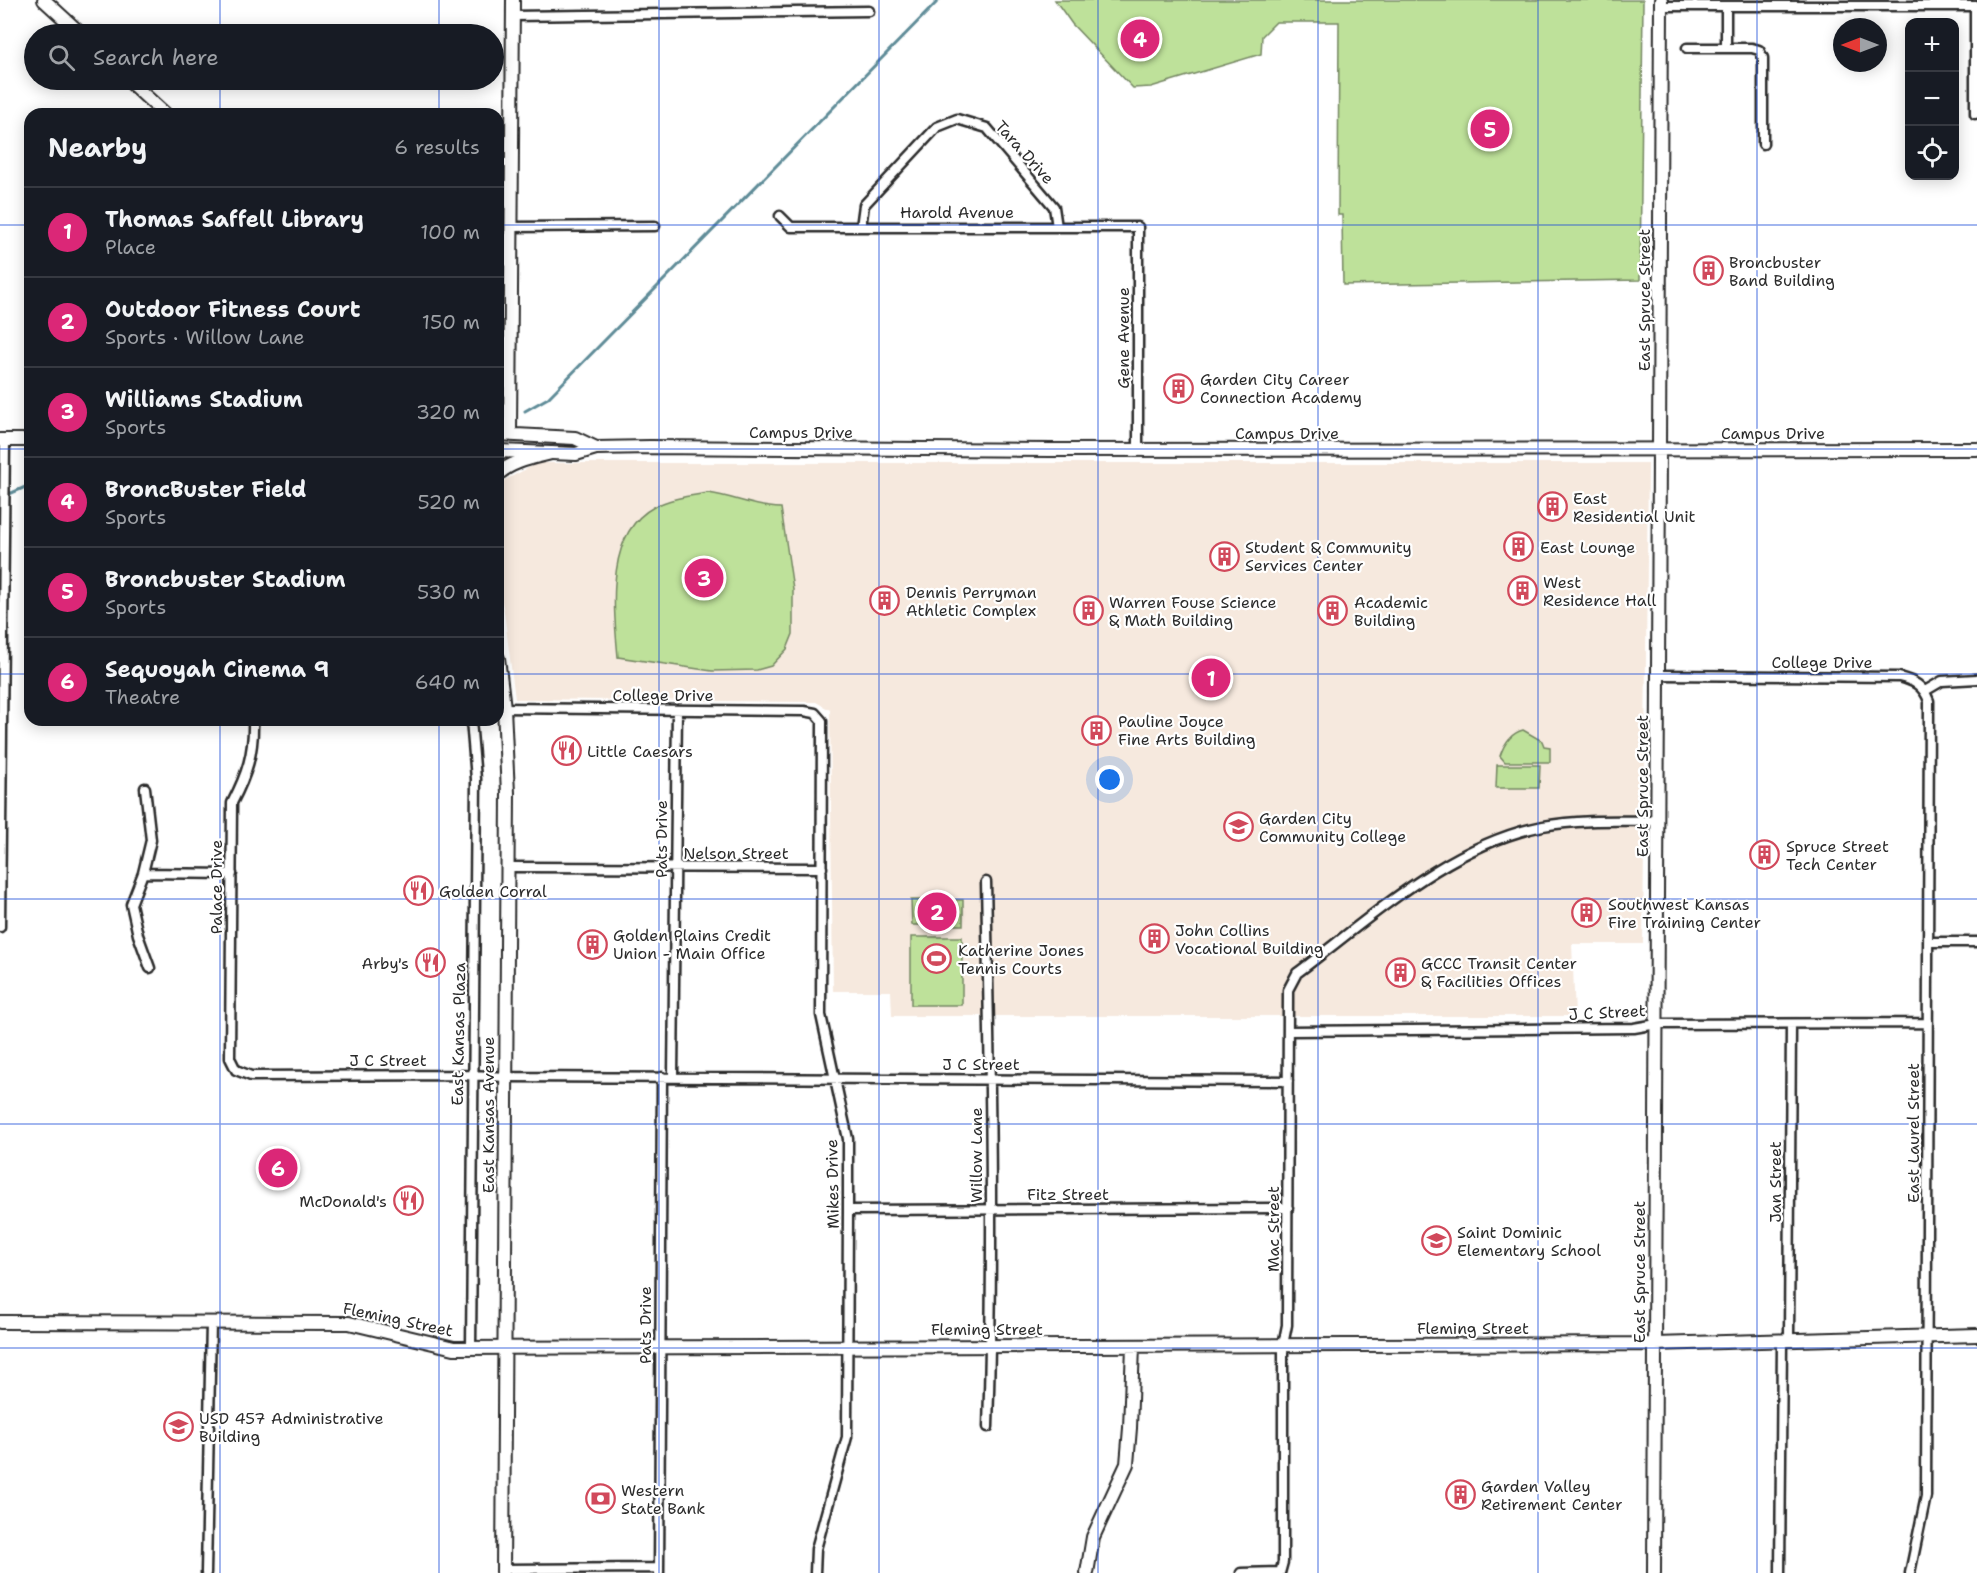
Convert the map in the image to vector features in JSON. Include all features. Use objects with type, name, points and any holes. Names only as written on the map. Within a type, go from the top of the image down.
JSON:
[{"type":"street","points":[[44,0],[70,24]]},
{"type":"street","points":[[504,434],[513,0]]},
{"type":"street","points":[[1661,3],[1726,6],[1911,3],[1976,6],[1975,114]]},
{"type":"street","name":"East Spruce Street","points":[[1654,1573],[1661,3]]},
{"type":"street","points":[[1726,6],[1726,48]]},
{"type":"street","points":[[513,16],[869,11]]},
{"type":"street","points":[[1687,48],[1752,48],[1759,50],[1763,58],[1763,144]]},
{"type":"street","points":[[139,90],[158,108]]},
{"type":"street","name":"Tara Drive","points":[[861,227],[864,205],[937,127],[957,118],[987,128],[1054,207],[1057,227]]},
{"type":"street","points":[[504,163],[511,163]]},
{"type":"street","name":"Harold Avenue","points":[[780,216],[791,227],[1138,226]]},
{"type":"street","points":[[510,227],[655,226]]},
{"type":"street","name":"Gene Avenue","points":[[1138,226],[1138,449]]},
{"type":"street","name":"Campus Drive","points":[[504,434],[575,438],[596,448]]},
{"type":"street","points":[[0,927],[5,505],[3,440],[24,440]]},
{"type":"street","name":"Campus Drive","points":[[504,451],[576,454],[596,448],[1977,449]]},
{"type":"street","points":[[504,469],[551,453]]},
{"type":"street","name":"College Drive","points":[[1659,675],[1899,677],[1914,681],[1925,692]]},
{"type":"street","points":[[1925,692],[1942,681],[1977,679]]},
{"type":"street","name":"East Laurel Street","points":[[1910,1573],[1926,1496],[1929,710],[1925,692]]},
{"type":"street","name":"College Drive","points":[[504,708],[804,711],[815,712],[822,722]]},
{"type":"street","name":"Pats Drive","points":[[673,1077],[677,710]]},
{"type":"street","name":"Mikes Drive","points":[[815,1573],[816,1549],[847,1437],[849,1210],[848,1139],[821,1015],[822,722]]},
{"type":"street","name":"Palace Drive","points":[[230,1058],[232,803],[248,768],[253,743],[253,726]]},
{"type":"street","name":"East Kansas Plaza","points":[[471,1348],[476,779],[472,726]]},
{"type":"street","name":"East Kansas Avenue","points":[[503,726],[507,762],[503,1571]]},
{"type":"street","points":[[145,788],[151,840],[143,873],[131,904],[138,935],[150,968]]},
{"type":"street","name":"Mac Street","points":[[1280,1573],[1283,1562],[1283,1345],[1287,1325],[1288,990],[1297,974],[1394,900],[1450,863],[1485,844],[1534,828],[1563,823],[1658,821]]},
{"type":"street","name":"Nelson Street","points":[[507,867],[822,868]]},
{"type":"street","points":[[143,873],[232,874]]},
{"type":"street","name":"Willow Lane","points":[[986,882],[991,1209],[991,1346],[988,1427]]},
{"type":"street","points":[[1928,942],[1977,942]]},
{"type":"street","name":"J C Street","points":[[1288,1031],[1634,1028],[1657,1024],[1928,1023]]},
{"type":"street","name":"Jan Street","points":[[1780,1573],[1791,1024]]},
{"type":"street","name":"J C Street","points":[[230,1058],[236,1070],[251,1076],[473,1075],[1288,1081]]},
{"type":"street","name":"Pats Drive","points":[[659,1571],[662,1077]]},
{"type":"street","name":"Fitz Street","points":[[849,1210],[1288,1208]]},
{"type":"street","name":"Fleming Street","points":[[0,1322],[349,1323],[454,1348],[1655,1344],[1977,1335]]},
{"type":"street","points":[[206,1573],[211,1322]]},
{"type":"street","points":[[1087,1573],[1093,1537],[1126,1464],[1130,1428],[1133,1346]]},
{"type":"street","points":[[503,1571],[659,1571]]},
{"type":"street","points":[[1241,1573],[1280,1573]]},
{"type":"shaded area","name":"Garden City Community College","points":[[538,463],[1648,463],[1643,944],[1572,944],[1575,1016],[892,1016],[891,991],[833,991],[830,710],[816,702],[515,699],[504,611],[504,480]]},
{"type":"green space","points":[[1055,0],[1643,0],[1640,280],[1343,285],[1342,215],[1338,215],[1339,22],[1276,22],[1262,36],[1261,54],[1151,87],[1133,88],[1072,24]]},
{"type":"green space","points":[[708,493],[781,508],[793,589],[793,634],[787,649],[771,666],[757,670],[712,671],[618,657],[614,596],[620,554],[627,535],[638,519],[654,507],[673,499]]},
{"type":"green space","points":[[1523,730],[1542,741],[1544,746],[1550,747],[1550,762],[1505,762],[1500,756],[1504,747],[1512,736]]},
{"type":"green space","points":[[1497,765],[1540,765],[1539,788],[1496,788]]},
{"type":"green space","points":[[911,900],[963,900],[963,925],[912,925]]},
{"type":"green space","name":"Katherine Jones Tennis Courts","points":[[911,937],[962,937],[962,1005],[911,1005]]},
{"type":"waterway","points":[[525,411],[548,398],[939,0]]},
{"type":"waterway","points":[[0,498],[24,488]]},
{"type":"place","name":"BroncBuster Field","points":[[1140,39]]},
{"type":"place","name":"Broncbuster Stadium","points":[[1490,129]]},
{"type":"place","name":"Broncbuster Band Building","points":[[1708,271]]},
{"type":"place","name":"Garden City Career Connection Academy","points":[[1179,388]]},
{"type":"place","name":"East Residential Unit","points":[[1552,507]]},
{"type":"place","name":"East Lounge","points":[[1519,547]]},
{"type":"place","name":"Student & Community Services Center","points":[[1224,556]]},
{"type":"place","name":"Williams Stadium","points":[[704,578]]},
{"type":"place","name":"West Residence Hall","points":[[1522,591]]},
{"type":"place","name":"Dennis Perryman Athletic Complex","points":[[885,601]]},
{"type":"place","name":"Warren Fouse Science & Math Building","points":[[1088,611]]},
{"type":"place","name":"Academic Building","points":[[1333,611]]},
{"type":"place","name":"Thomas Saffell Library","points":[[1211,678]]},
{"type":"place","name":"Pauline Joyce Fine Arts Building","points":[[1097,730]]},
{"type":"place","name":"Little Caesars","points":[[566,751]]},
{"type":"place","name":"Garden City Community College","points":[[1238,827]]},
{"type":"place","name":"Spruce Street Tech Center","points":[[1765,855]]},
{"type":"place","name":"Golden Corral","points":[[418,891]]},
{"type":"place","name":"Outdoor Fitness Court","points":[[937,912]]},
{"type":"place","name":"Southwest Kansas Fire Training Center","points":[[1587,913]]},
{"type":"place","name":"John Collins Vocational Building","points":[[1154,939]]},
{"type":"place","name":"Golden Plains Credit Union - Main Office","points":[[592,944]]},
{"type":"place","name":"Katherine Jones Tennis Courts","points":[[937,959]]},
{"type":"place","name":"Arby's","points":[[430,963]]},
{"type":"place","name":"GCCC Transit Center & Facilities Offices","points":[[1400,972]]},
{"type":"place","name":"Sequoyah Cinema 9","points":[[278,1168]]},
{"type":"place","name":"McDonald's","points":[[408,1201]]},
{"type":"place","name":"Saint Dominic Elementary School","points":[[1436,1241]]},
{"type":"place","name":"USD 457 Administrative Building","points":[[178,1427]]},
{"type":"place","name":"Garden Valley Retirement Center","points":[[1460,1495]]},
{"type":"place","name":"Western State Bank","points":[[600,1499]]}]
